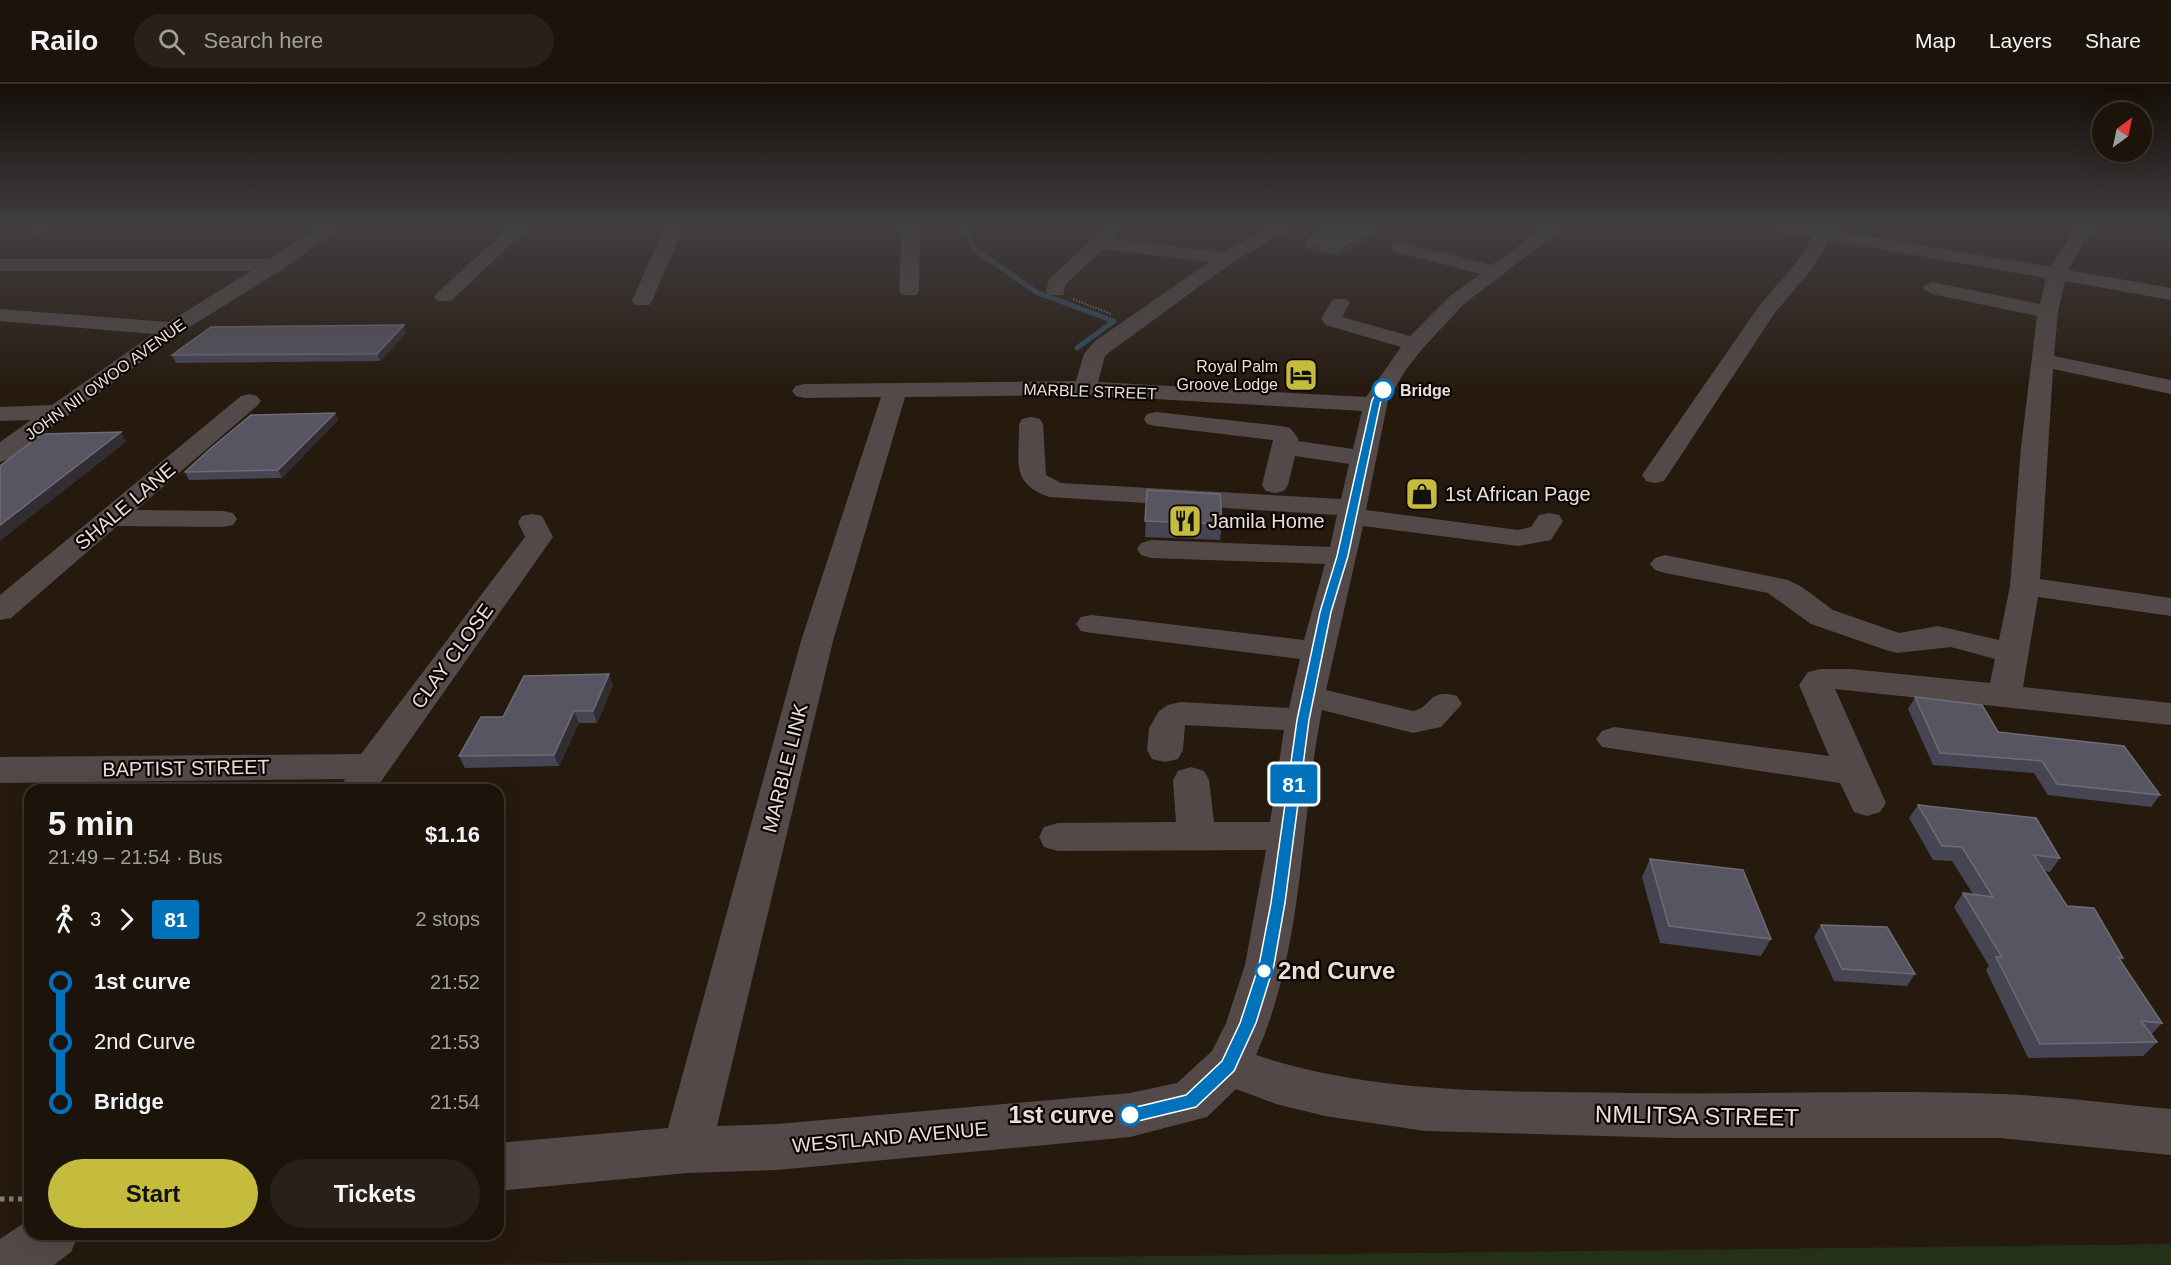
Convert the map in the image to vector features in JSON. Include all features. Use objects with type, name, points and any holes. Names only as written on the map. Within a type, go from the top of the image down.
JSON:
[{"type":"street","name":"JOHN NII OWOO AVENUE","points":[[0,454],[173,329],[248,282]]},
{"type":"street","points":[[444,297],[460,282]]},
{"type":"street","points":[[642,301],[650,282]]},
{"type":"street","points":[[909,282],[909,291]]},
{"type":"street","points":[[1056,291],[1057,282]]},
{"type":"street","points":[[1085,388],[1095,354],[1192,282]]},
{"type":"street","name":"WESTLAND AVENUE","points":[[504,1166],[687,1150],[777,1147],[1160,1111],[1190,1102],[1228,1066],[1248,1023],[1266,965],[1278,903],[1306,708],[1326,612],[1342,556],[1375,405],[1395,369],[1414,344],[1457,300],[1479,282]]},
{"type":"street","points":[[1655,475],[1766,310],[1790,282]]},
{"type":"street","points":[[2005,695],[2025,586],[2043,360],[2048,312],[2056,282]]},
{"type":"street","points":[[2107,282],[2171,294]]},
{"type":"street","points":[[1932,288],[2048,312]]},
{"type":"street","points":[[1340,303],[1331,318],[1333,321],[1414,344]]},
{"type":"street","points":[[0,315],[173,329]]},
{"type":"street","points":[[2043,360],[2171,387]]},
{"type":"street","name":"MARBLE STREET","points":[[804,391],[1085,388],[1375,405]]},
{"type":"street","name":"MARBLE LINK","points":[[687,1150],[817,642],[895,390]]},
{"type":"street","name":"SHALE LANE","points":[[0,611],[249,401]]},
{"type":"street","points":[[0,414],[59,412]]},
{"type":"street","points":[[1156,419],[1271,430],[1281,433],[1286,438],[1285,447],[1275,485]]},
{"type":"street","points":[[1031,424],[1033,477],[1041,485],[1058,491],[1352,512],[1518,538],[1541,534],[1549,521]]},
{"type":"street","points":[[1285,447],[1362,458]]},
{"type":"street","points":[[111,518],[223,519]]},
{"type":"street","name":"CLAY CLOSE","points":[[364,778],[539,537],[532,522]]},
{"type":"street","points":[[1150,549],[1342,556]]},
{"type":"street","points":[[1665,564],[1777,586],[1791,593],[1822,616],[1897,643],[1927,640],[1938,636],[1952,637],[2013,653]]},
{"type":"street","points":[[2025,586],[2171,607]]},
{"type":"street","points":[[1092,624],[1318,651]]},
{"type":"street","points":[[1614,739],[1861,788],[1816,685],[1820,679],[1851,679],[2171,714]]},
{"type":"street","points":[[1166,750],[1168,722],[1173,715],[1180,713],[1306,708],[1413,722],[1429,719],[1445,704]]},
{"type":"street","name":"BAPTIST STREET","points":[[0,770],[364,778]]},
{"type":"street","points":[[1191,780],[1197,837]]},
{"type":"street","points":[[1058,837],[1287,836]]},
{"type":"street","name":"NMLITSA STREET","points":[[1228,1066],[1261,1079],[1306,1091],[1385,1106],[1513,1113],[1710,1117],[2001,1116],[2171,1132]]},
{"type":"street","points":[[8,1265],[44,1240]]},
{"type":"path","points":[[1056,291],[1134,324]]},
{"type":"path","points":[[0,1199],[24,1199]]},
{"type":"green space","points":[[2171,1244],[2171,1265],[406,1265]]},
{"type":"building","points":[[404,325],[377,354],[172,355],[211,327]]},
{"type":"building","points":[[335,413],[278,470],[185,472],[251,415]]},
{"type":"building","points":[[121,432],[0,525],[0,466],[42,434]]},
{"type":"building","points":[[1147,490],[1220,494],[1222,524],[1145,521]]},
{"type":"building","points":[[609,674],[593,711],[574,711],[554,755],[459,756],[481,717],[503,717],[524,676]]},
{"type":"building","points":[[1915,697],[1982,705],[1998,732],[2124,746],[2160,795],[2057,784],[2042,761],[1940,753]]},
{"type":"building","points":[[1918,805],[2036,818],[2060,858],[2034,855],[2067,906],[2094,908],[2123,958],[2118,957],[2162,1023],[2141,1021],[2157,1042],[2040,1044],[1996,957],[2002,957],[1963,893],[1993,897],[1962,847],[1942,846]]},
{"type":"building","points":[[1650,859],[1743,870],[1771,939],[1669,926]]},
{"type":"building","points":[[1821,925],[1887,927],[1915,974],[1842,969]]},
{"type":"waterway","points":[[1022,282],[1038,293],[1114,321],[1077,348]]},
{"type":"bus line","name":"81","points":[[1130,1115],[1160,1111],[1190,1102],[1228,1066],[1248,1023],[1266,965],[1278,903],[1303,720],[1326,612],[1342,556],[1376,400],[1383,390]]},
{"type":"place","name":"Royal Palm Groove Lodge","points":[[1301,375]]},
{"type":"place","name":"Bridge","points":[[1383,390]]},
{"type":"place","name":"1st African Page","points":[[1422,494]]},
{"type":"place","name":"Jamila Home","points":[[1185,521]]},
{"type":"place","name":"2nd Curve","points":[[1264,971]]},
{"type":"place","name":"1st curve","points":[[1130,1115]]}]
